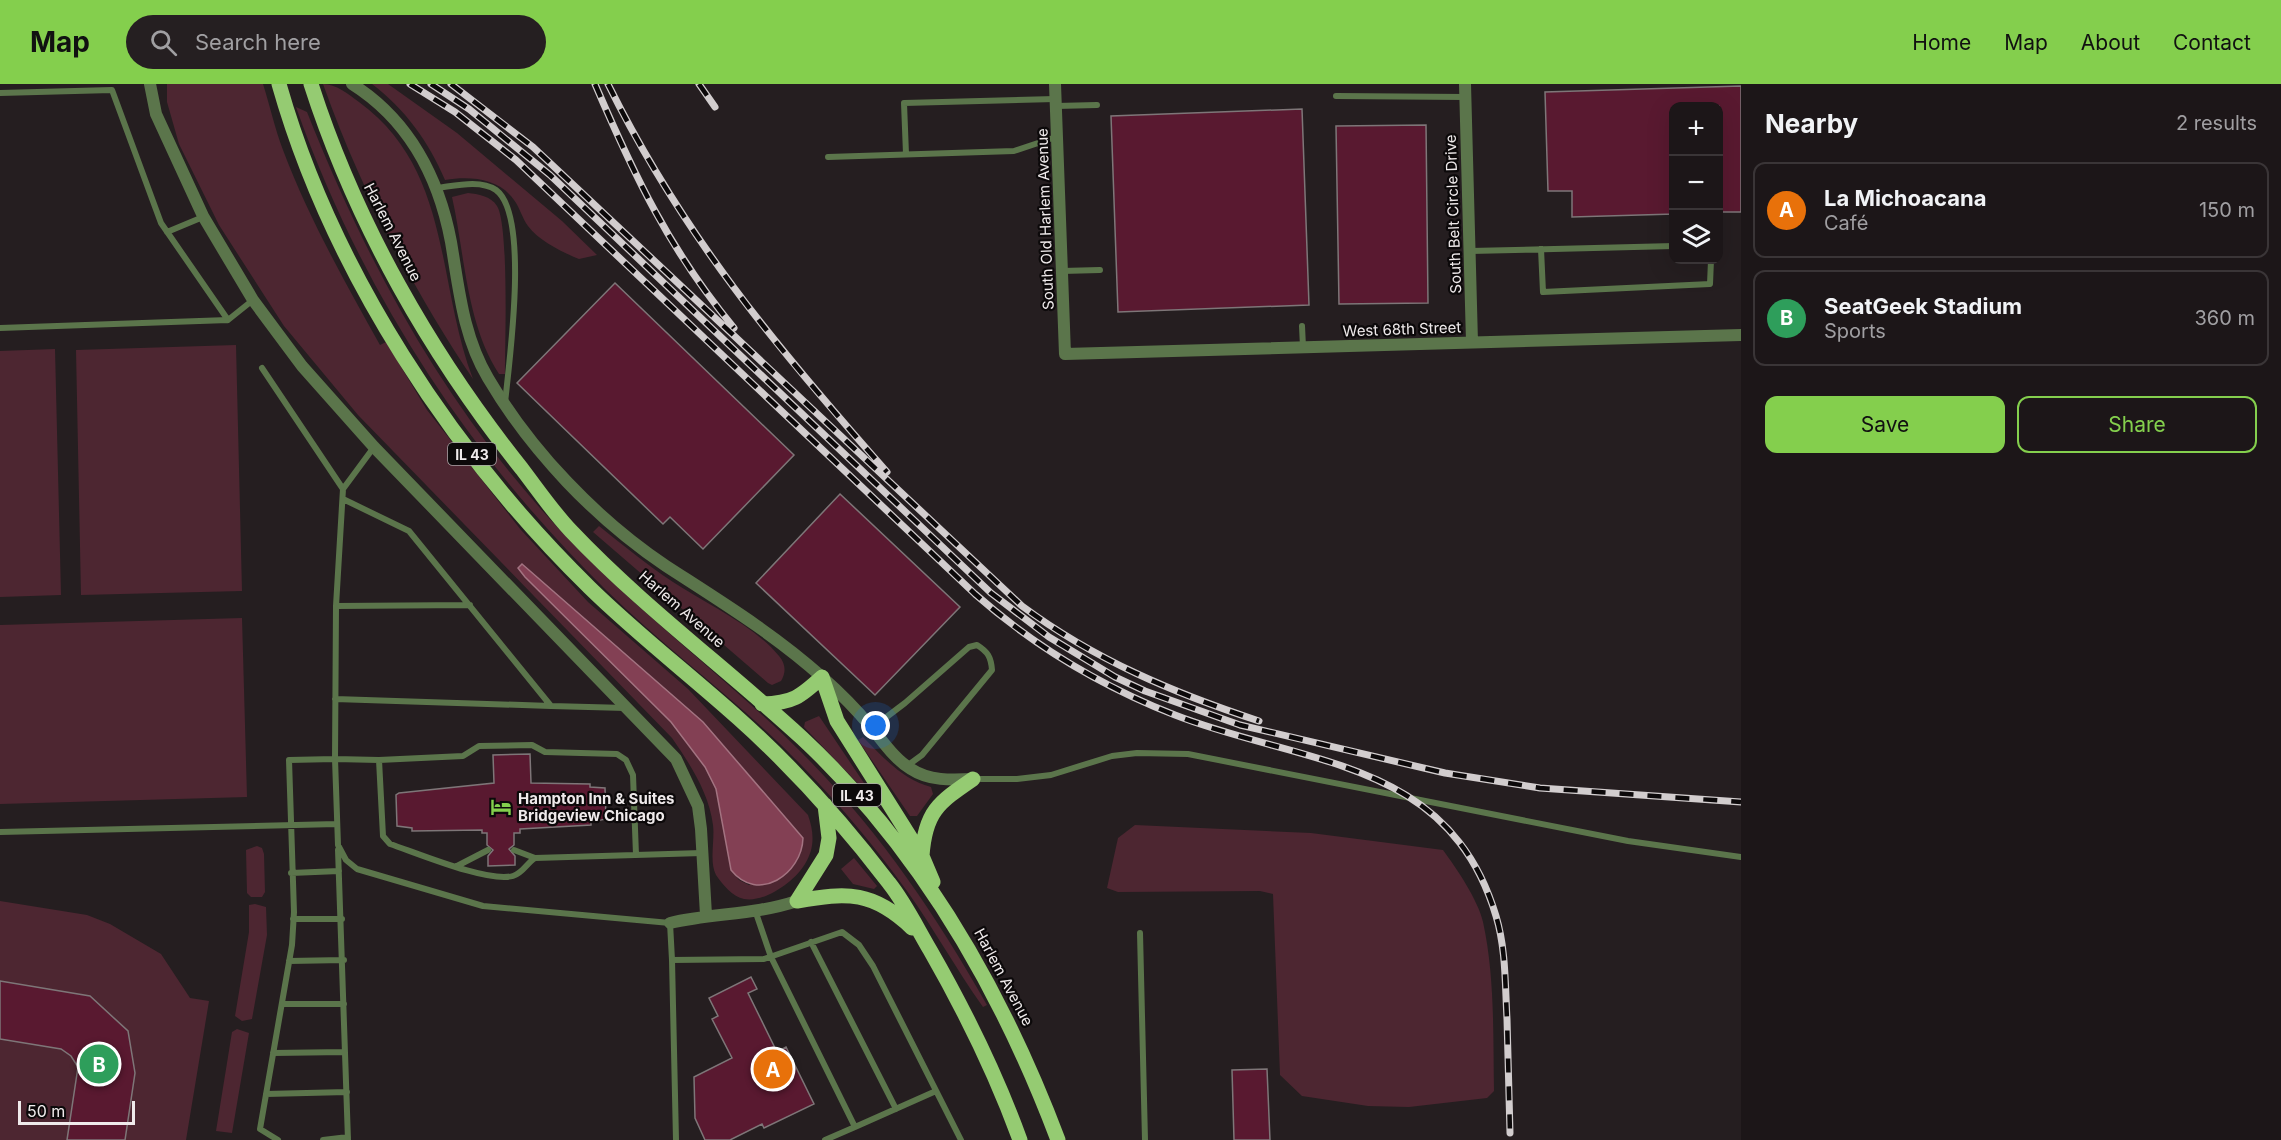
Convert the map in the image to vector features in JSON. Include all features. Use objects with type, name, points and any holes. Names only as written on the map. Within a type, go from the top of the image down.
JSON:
[{"type":"main road","name":"IL 43","points":[[279,84],[307,166],[348,255],[405,357],[477,462],[551,549],[745,724],[825,805],[892,887],[925,941],[972,1029],[1020,1140]]},
{"type":"main road","name":"Harlem Avenue","points":[[311,84],[322,119],[354,196],[400,288],[439,352],[503,445],[569,529],[652,608],[803,739],[848,785],[887,830],[939,898],[986,978],[1039,1089],[1058,1140]]},
{"type":"main road","points":[[762,704],[783,703],[797,699],[822,677],[837,721],[922,856],[939,898]]},
{"type":"main road","points":[[922,856],[924,831],[931,817],[948,796],[973,779]]},
{"type":"main road","points":[[798,902],[826,855],[829,838],[825,805]]},
{"type":"main road","points":[[798,902],[843,895],[870,899],[884,905],[925,941]]},
{"type":"street","points":[[150,84],[156,114],[203,216],[253,300],[302,366],[374,447],[676,759],[698,806],[706,915]]},
{"type":"street","points":[[352,84],[384,109],[419,152],[437,188],[450,239],[468,334],[478,361],[505,405],[560,475],[598,512],[665,565],[746,617],[822,677],[872,728],[894,755],[907,766],[929,777],[973,779]]},
{"type":"street","name":"South Old Harlem Avenue","points":[[1055,84],[1065,354]]},
{"type":"street","name":"South Belt Circle Drive","points":[[1465,90],[1472,342]]},
{"type":"street","name":"West 68th Street","points":[[1065,354],[1741,335]]},
{"type":"street","points":[[670,923],[706,915],[756,913],[798,902]]},
{"type":"lane","points":[[0,93],[112,90],[160,223],[228,320]]},
{"type":"lane","points":[[1336,96],[1465,90]]},
{"type":"lane","points":[[906,154],[904,103],[1097,105]]},
{"type":"lane","points":[[828,157],[1014,151],[1057,137]]},
{"type":"lane","points":[[437,188],[471,184],[496,190],[510,210],[516,292],[505,405]]},
{"type":"lane","points":[[167,232],[203,216]]},
{"type":"lane","points":[[1469,251],[1669,246]]},
{"type":"lane","points":[[1541,249],[1543,292],[1710,284],[1711,264]]},
{"type":"lane","points":[[1062,271],[1100,270]]},
{"type":"lane","points":[[0,328],[228,320],[253,300]]},
{"type":"lane","points":[[1302,326],[1303,347]]},
{"type":"lane","points":[[262,368],[343,489],[336,606],[335,759],[344,960],[348,1139],[323,1140]]},
{"type":"lane","points":[[343,489],[374,447]]},
{"type":"lane","points":[[343,499],[409,531],[551,706]]},
{"type":"lane","points":[[336,606],[470,605]]},
{"type":"lane","points":[[872,728],[905,703],[969,647],[977,645],[986,651],[991,659],[992,670],[922,755],[907,766]]},
{"type":"lane","points":[[335,699],[628,708]]},
{"type":"lane","points":[[278,1140],[260,1129],[289,961],[293,919],[289,760],[379,760],[463,756],[479,746],[532,745],[545,752],[618,754],[630,767],[633,775],[636,855]]},
{"type":"lane","points":[[973,779],[1017,779],[1051,775],[1112,756],[1137,753],[1188,754],[1628,841],[1741,857]]},
{"type":"lane","points":[[379,760],[383,836],[390,844],[489,877],[512,876],[521,872],[535,858]]},
{"type":"lane","points":[[0,832],[337,824]]},
{"type":"lane","points":[[338,845],[346,860],[357,869],[483,906],[670,923],[676,1140]]},
{"type":"lane","points":[[514,849],[535,858],[703,853]]},
{"type":"lane","points":[[457,866],[488,850]]},
{"type":"lane","points":[[291,873],[339,871]]},
{"type":"lane","points":[[756,913],[771,957],[855,1126]]},
{"type":"lane","points":[[293,919],[342,919]]},
{"type":"lane","points":[[672,960],[771,957],[842,932],[859,945],[873,966],[961,1140]]},
{"type":"lane","points":[[1140,933],[1145,1140]]},
{"type":"lane","points":[[812,942],[896,1109]]},
{"type":"lane","points":[[289,961],[344,960]]},
{"type":"lane","points":[[282,1004],[344,1004]]},
{"type":"lane","points":[[273,1053],[345,1052]]},
{"type":"lane","points":[[825,1140],[936,1091]]},
{"type":"lane","points":[[266,1094],[347,1092]]},
{"type":"shaded area","points":[[167,84],[263,84],[277,134],[293,176],[328,250],[380,345],[386,342],[427,410],[521,530],[588,602],[688,689],[808,815],[812,834],[811,852],[800,871],[787,884],[761,898],[744,899],[736,896],[721,882],[713,864],[711,813],[703,790],[672,738],[358,415],[284,326],[219,225],[179,144],[167,102]],"holes":[[[522,564],[703,722],[803,838],[749,885],[739,880],[731,870],[716,789],[705,767],[671,722],[518,568]]]},
{"type":"shaded area","points":[[323,84],[337,88],[359,102],[389,129],[411,160],[426,194],[437,230],[461,342],[473,379],[429,309],[389,236],[353,161]]},
{"type":"shaded area","points":[[372,84],[388,84],[457,133],[562,221],[597,255],[579,259],[544,241],[528,226],[508,193],[492,183],[464,178],[445,180],[415,127],[395,104]]},
{"type":"shaded area","points":[[296,107],[307,112],[356,225],[413,333],[481,434],[518,483],[588,559],[648,615],[742,696],[829,782],[880,841],[903,873],[947,937],[987,1005],[983,1007],[895,875],[831,797],[756,722],[607,591],[556,539],[465,427],[424,367],[386,305],[352,241],[322,175]]},
{"type":"shaded area","points":[[468,193],[491,200],[497,206],[501,217],[505,260],[505,374],[499,374],[488,354],[473,311],[468,288],[452,197]]},
{"type":"shaded area","points":[[236,345],[242,591],[81,595],[76,350]]},
{"type":"shaded area","points":[[55,349],[61,595],[0,597],[0,351]]},
{"type":"shaded area","points":[[599,526],[663,575],[743,625],[769,645],[784,665],[784,675],[781,681],[772,685],[768,683],[593,532]]},
{"type":"shaded area","points":[[522,564],[703,722],[803,838],[801,851],[787,873],[765,884],[754,884],[742,880],[731,870],[716,789],[705,767],[671,722],[525,577],[518,568]]},
{"type":"shaded area","points":[[242,618],[247,797],[0,804],[0,625]]},
{"type":"shaded area","points":[[819,716],[868,789],[865,791],[804,727],[805,722]]},
{"type":"shaded area","points":[[863,737],[902,773],[931,787],[933,794],[917,816],[910,816],[858,740]]},
{"type":"shaded area","points":[[1135,825],[1311,833],[1443,850],[1472,895],[1483,922],[1490,964],[1494,1091],[1487,1098],[1409,1107],[1368,1106],[1302,1096],[1280,1075],[1273,894],[1260,891],[1118,892],[1107,888],[1118,838]]},
{"type":"shaded area","points":[[257,846],[262,848],[264,854],[265,892],[262,897],[251,897],[247,893],[246,850]]},
{"type":"shaded area","points":[[854,858],[877,886],[874,889],[853,884],[841,869]]},
{"type":"shaded area","points":[[0,901],[87,915],[110,924],[161,954],[190,998],[209,1001],[186,1140],[0,1140]]},
{"type":"shaded area","points":[[249,905],[266,907],[267,935],[252,1019],[242,1021],[235,1016],[249,932]]},
{"type":"shaded area","points":[[237,1029],[249,1033],[232,1133],[216,1131],[232,1032]]},
{"type":"building","points":[[1741,86],[1741,212],[1723,212],[1723,102],[1669,102],[1669,214],[1572,217],[1572,191],[1548,191],[1545,92]]},
{"type":"building","points":[[1302,109],[1309,305],[1118,312],[1111,116]]},
{"type":"building","points":[[1426,125],[1428,303],[1339,304],[1336,126]]},
{"type":"building","points":[[615,283],[794,455],[703,549],[670,517],[663,524],[517,383]]},
{"type":"building","points":[[840,494],[960,607],[875,695],[756,583]]},
{"type":"building","name":"Hampton Inn & Suites Bridgeview Chicago","points":[[530,754],[531,783],[590,784],[590,787],[605,788],[606,819],[591,822],[591,825],[520,829],[520,833],[514,833],[514,845],[509,849],[515,856],[515,865],[488,866],[488,856],[493,850],[487,845],[487,833],[482,833],[482,830],[412,831],[412,828],[397,826],[396,795],[399,793],[494,783],[493,755]]},
{"type":"building","points":[[751,977],[757,989],[748,993],[777,1052],[786,1047],[814,1104],[764,1128],[762,1124],[730,1140],[705,1140],[695,1118],[694,1077],[732,1058],[712,1019],[718,1016],[709,998]]},
{"type":"building","points":[[0,981],[90,996],[128,1031],[135,1073],[125,1140],[67,1140],[78,1067],[71,1056],[61,1049],[0,1039]]},
{"type":"building","points":[[1267,1069],[1270,1140],[1234,1140],[1232,1070]]},
{"type":"railway","points":[[410,84],[455,112],[516,160],[975,594],[1021,631],[1095,678],[1148,704],[1224,732],[1320,759],[1366,775],[1408,796],[1444,825],[1474,864],[1499,928],[1505,980],[1510,1133]]},
{"type":"railway","points":[[431,84],[469,109],[550,175],[991,593],[1049,637],[1115,677],[1145,691],[1240,725],[1445,773],[1540,788],[1741,802]]},
{"type":"railway","points":[[451,84],[533,147],[1022,606],[1107,659],[1166,687],[1259,721]]},
{"type":"railway","points":[[595,84],[639,181],[672,241],[690,270],[734,328]]},
{"type":"railway","points":[[608,84],[667,190],[734,288],[807,380],[887,472]]},
{"type":"railway","points":[[699,84],[715,107]]},
{"type":"place","name":"Hampton Inn & Suites Bridgeview Chicago","points":[[501,807]]},
{"type":"place","name":"SeatGeek Stadium","points":[[99,1064]]},
{"type":"place","name":"La Michoacana","points":[[773,1069]]}]
